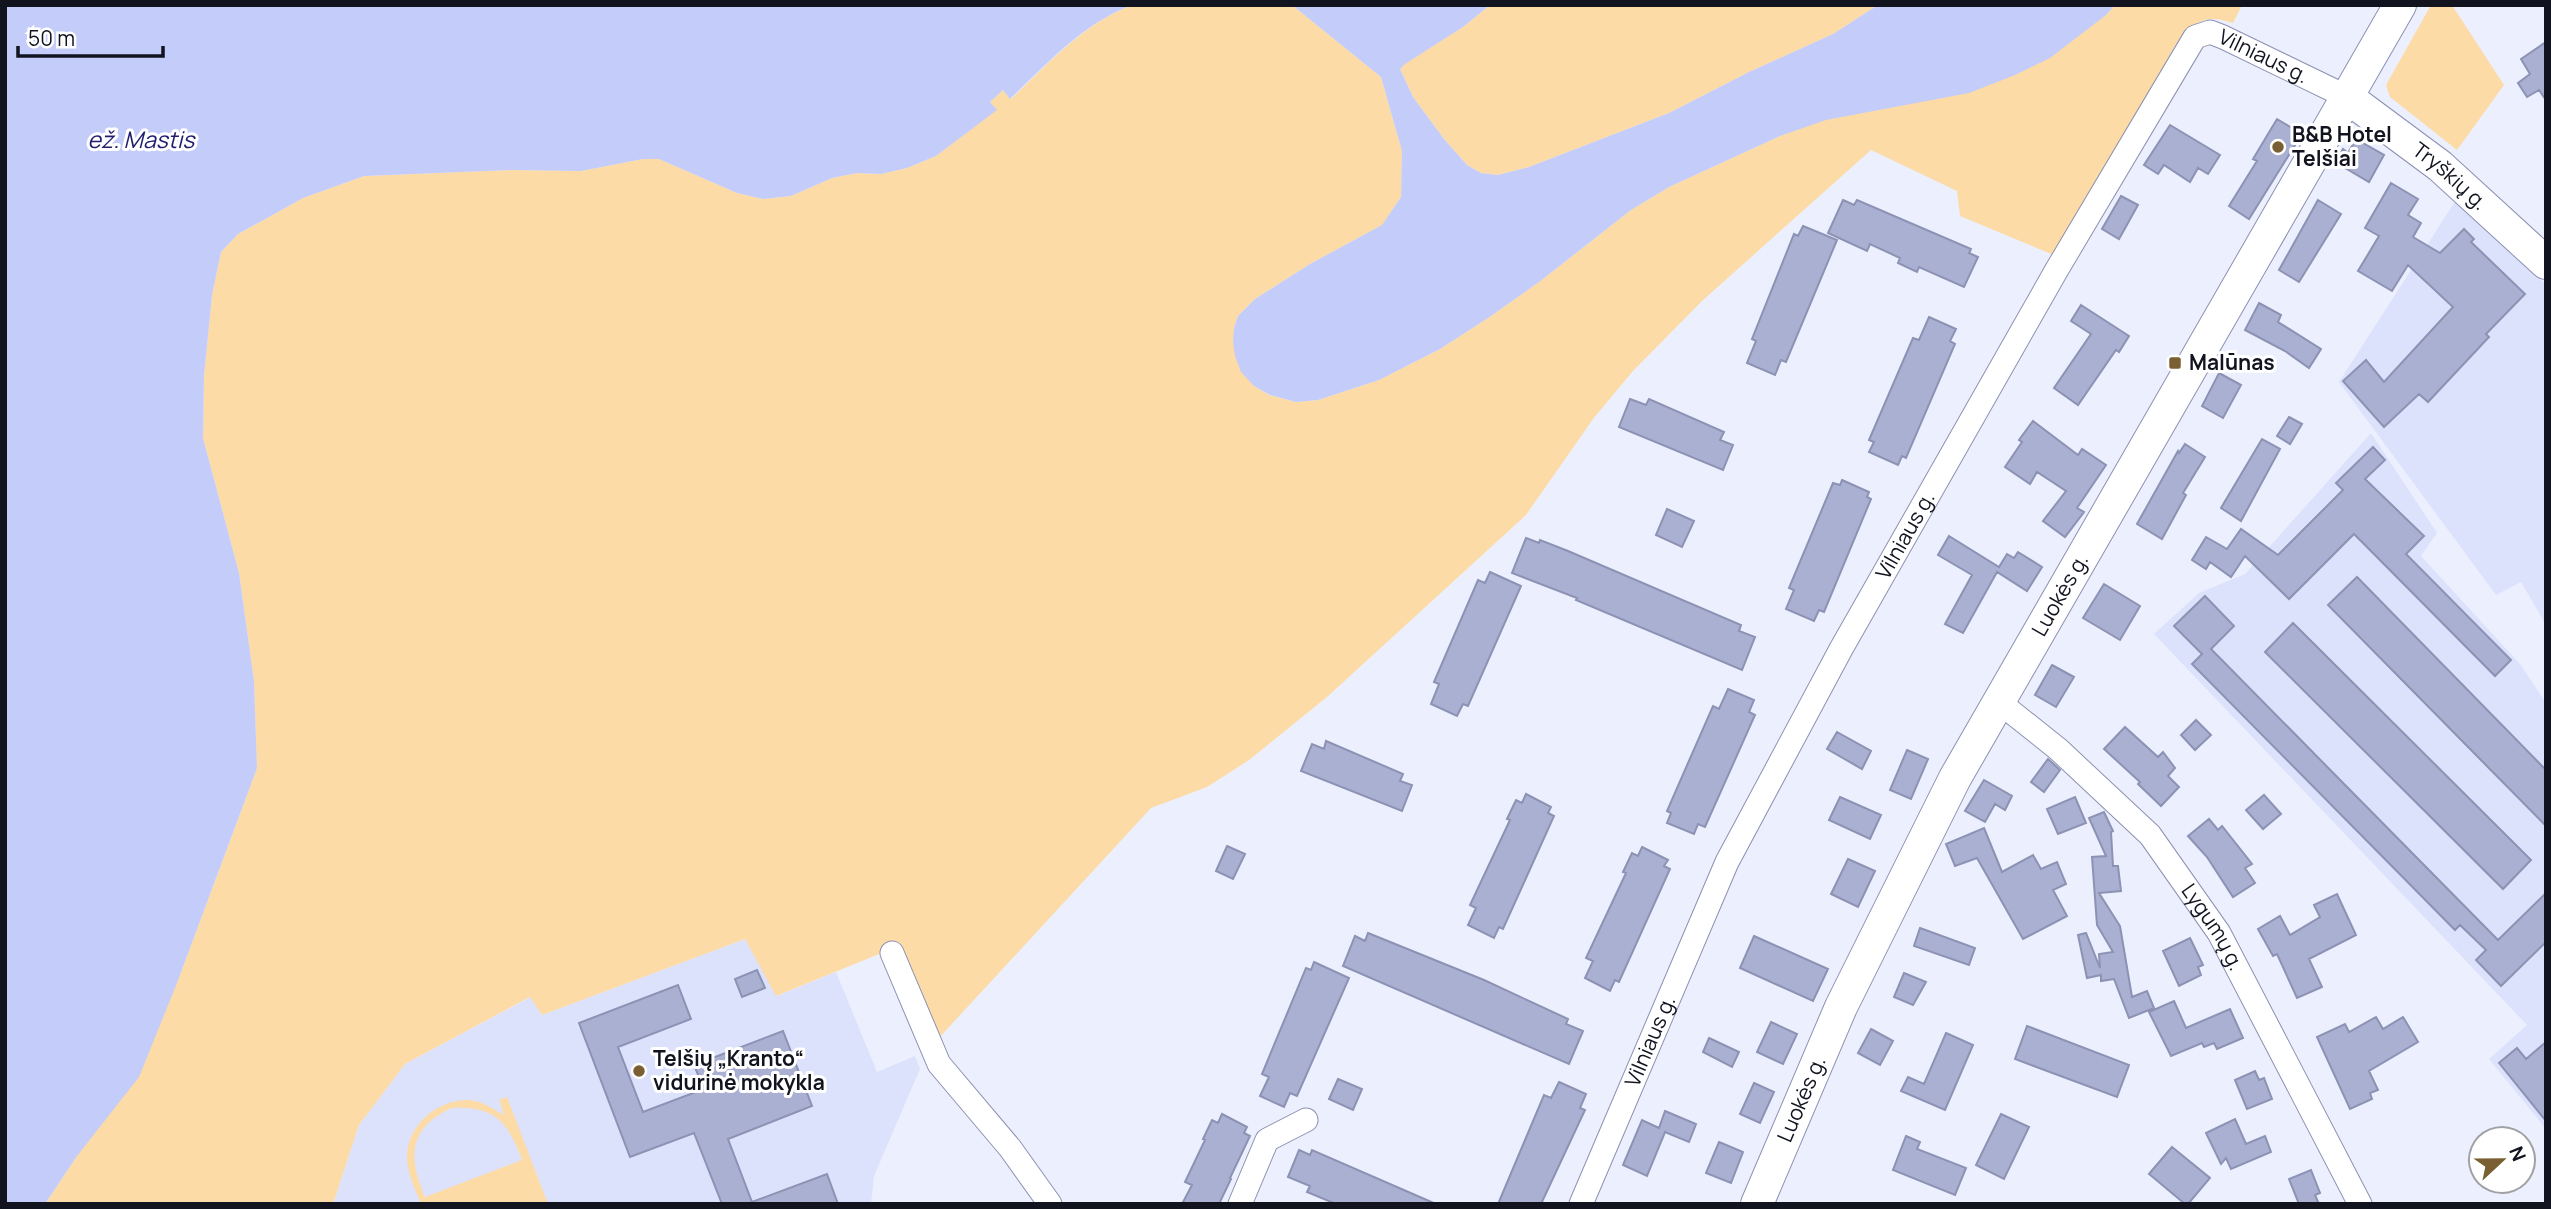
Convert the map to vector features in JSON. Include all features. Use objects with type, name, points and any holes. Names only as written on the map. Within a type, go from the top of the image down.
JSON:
[{"type":"main road","name":"Luokės g.","points":[[1757,1204],[1870,945],[1955,778],[2400,5]]},
{"type":"main road","name":"Tryškių g.","points":[[2347,97],[2440,166],[2546,263]]},
{"type":"street","name":"Vilniaus g.","points":[[1581,1204],[1727,862],[1855,625],[2056,271],[2195,37],[2210,32],[2223,37],[2347,97]]},
{"type":"street","name":"Lygumų g.","points":[[2000,702],[2058,749],[2150,835],[2158,846],[2219,933],[2360,1204]]},
{"type":"street","points":[[892,953],[939,1064],[1010,1148],[1050,1204]]},
{"type":"street","points":[[1240,1204],[1267,1139],[1306,1119]]},
{"type":"shaded area","points":[[1132,5],[1292,5],[1381,77],[1402,151],[1401,197],[1382,225],[1310,264],[1255,299],[1238,316],[1234,328],[1254,386],[1269,395],[1296,402],[1318,400],[1379,380],[1440,349],[1539,282],[1631,210],[1669,187],[1780,136],[2106,15],[2115,5],[2242,5],[2233,23],[2207,19],[2195,25],[2176,44],[2056,256],[1960,216],[1957,191],[1871,150],[1702,301],[1633,371],[1593,419],[1526,515],[1327,697],[1249,760],[1207,787],[1151,808],[926,1052],[884,952],[776,996],[745,939],[542,1015],[530,997],[405,1064],[359,1125],[333,1204],[45,1204],[77,1156],[177,983],[257,768],[254,681],[239,573],[203,438],[204,376],[212,295],[221,252],[238,234],[303,198],[364,176],[513,170],[581,171],[643,159],[659,159],[737,193],[763,199],[791,196],[832,178],[857,173],[881,174],[907,168],[936,156],[996,110],[990,102],[1003,90],[1011,99],[1082,34],[1114,13]]},
{"type":"shaded area","points":[[1490,5],[1878,5],[1833,34],[1749,72],[1669,113],[1529,167],[1498,175],[1481,173],[1467,165],[1413,97],[1400,69],[1463,27]]},
{"type":"shaded area","points":[[2431,5],[2452,5],[2504,85],[2457,150],[2390,97],[2386,85]]},
{"type":"shaded area","points":[[2456,200],[2546,285],[2546,625],[2521,582],[2496,595],[2339,382]]},
{"type":"shaded area","points":[[2371,433],[2437,533],[2421,556],[2520,664],[2546,703],[2546,1129],[2489,1059],[2527,1025],[2154,634],[2199,593],[2245,574]]},
{"type":"shaded area","name":"Telšių „Kranto“ vidurinė mokykla","points":[[745,939],[777,996],[836,972],[877,1072],[915,1056],[920,1069],[874,1176],[871,1204],[333,1204],[359,1125],[405,1064],[531,997],[542,1015]]},
{"type":"shaded area","points":[[507,1097],[548,1204],[421,1204],[407,1163],[408,1145],[418,1125],[436,1109],[457,1101],[479,1102],[504,1115],[499,1100]],"holes":[[[452,1108],[479,1110],[498,1119],[511,1136],[522,1160],[425,1197],[414,1157],[420,1134],[438,1116]]]},
{"type":"water","name":"ež. Mastis","points":[[5,5],[1132,5],[1081,34],[1010,99],[1003,90],[990,102],[997,110],[936,156],[907,168],[881,174],[857,173],[832,178],[791,196],[763,199],[737,193],[659,159],[643,159],[581,171],[513,170],[364,176],[303,198],[238,234],[221,252],[212,295],[204,376],[203,438],[239,573],[254,681],[257,768],[139,1077],[77,1156],[45,1204],[5,1204]]},
{"type":"water","points":[[1292,5],[1490,5],[1463,27],[1400,69],[1413,97],[1467,165],[1481,173],[1498,175],[1529,167],[1669,113],[1749,72],[1833,34],[1878,5],[2115,5],[2050,58],[2015,75],[1969,93],[1826,120],[1780,136],[1669,187],[1631,210],[1539,282],[1440,349],[1379,380],[1318,400],[1296,402],[1270,395],[1254,386],[1241,372],[1233,342],[1238,316],[1255,299],[1310,264],[1382,225],[1401,197],[1402,151],[1381,77]]},
{"type":"building","points":[[2546,42],[2546,100],[2539,90],[2527,97],[2518,83],[2530,74],[2521,59]]},
{"type":"building","points":[[2277,119],[2302,134],[2249,219],[2229,206],[2257,161],[2253,159]]},
{"type":"building","points":[[2170,125],[2220,155],[2208,174],[2198,168],[2190,182],[2164,165],[2158,174],[2144,165]]},
{"type":"building","points":[[2356,139],[2384,155],[2369,182],[2335,162],[2343,149],[2348,153]]},
{"type":"building","points":[[2391,183],[2418,199],[2408,215],[2421,223],[2413,237],[2440,253],[2464,229],[2474,239],[2471,242],[2525,294],[2486,334],[2489,337],[2428,402],[2419,394],[2384,427],[2343,381],[2366,360],[2384,382],[2453,307],[2408,265],[2392,291],[2358,271],[2379,236],[2365,228]]},
{"type":"building","points":[[2121,196],[2138,205],[2119,239],[2102,229]]},
{"type":"building","points":[[1843,200],[1854,205],[1857,200],[1971,249],[1969,253],[1978,257],[1964,287],[1919,267],[1917,272],[1898,263],[1900,258],[1870,244],[1867,251],[1828,233]]},
{"type":"building","points":[[2318,200],[2341,214],[2299,282],[2279,270]]},
{"type":"building","points":[[1803,226],[1837,240],[1786,362],[1781,360],[1775,375],[1747,363],[1756,341],[1752,339],[1794,234],[1798,236]]},
{"type":"building","points":[[2259,303],[2281,315],[2278,322],[2321,349],[2309,368],[2285,351],[2245,330]]},
{"type":"building","points":[[2081,305],[2129,336],[2119,352],[2116,350],[2078,405],[2054,388],[2091,334],[2071,321]]},
{"type":"building","points":[[1929,317],[1956,329],[1950,341],[1955,344],[1906,458],[1902,456],[1898,465],[1869,452],[1874,442],[1869,440],[1913,338],[1919,340]]},
{"type":"building","points":[[2219,373],[2241,385],[2223,418],[2202,406]]},
{"type":"building","points":[[1630,399],[1646,405],[1649,399],[1724,432],[1720,440],[1733,445],[1723,470],[1619,427]]},
{"type":"building","points":[[2289,417],[2302,424],[2290,444],[2277,436]]},
{"type":"building","points":[[2033,421],[2078,455],[2082,449],[2106,465],[2077,508],[2084,512],[2065,537],[2043,521],[2066,491],[2037,472],[2030,484],[2005,467]]},
{"type":"building","points":[[2262,439],[2280,449],[2241,521],[2221,508]]},
{"type":"building","points":[[2185,444],[2205,457],[2183,493],[2186,495],[2162,539],[2137,524],[2178,451],[2179,453]]},
{"type":"building","points":[[2373,447],[2385,460],[2365,479],[2424,536],[2406,554],[2511,660],[2495,676],[2354,534],[2289,599],[2245,556],[2231,577],[2210,562],[2206,569],[2192,560],[2206,537],[2227,549],[2241,529],[2278,555],[2343,490],[2336,483]]},
{"type":"building","points":[[1842,480],[1869,492],[1867,497],[1871,499],[1824,612],[1819,610],[1814,621],[1786,609],[1794,590],[1789,588],[1833,483],[1840,485]]},
{"type":"building","points":[[1667,509],[1694,521],[1682,547],[1656,535]]},
{"type":"building","points":[[1949,536],[1999,567],[2007,554],[2014,558],[2018,552],[2042,567],[2027,591],[1997,572],[1963,633],[1945,624],[1972,575],[1938,555]]},
{"type":"building","points":[[1526,538],[1539,543],[1540,540],[1568,551],[1741,625],[1739,631],[1755,637],[1742,670],[1576,600],[1577,598],[1512,573]]},
{"type":"building","points":[[1490,572],[1521,586],[1468,706],[1463,704],[1457,716],[1431,704],[1439,684],[1434,682],[1478,580],[1485,583]]},
{"type":"building","points":[[2357,577],[2546,770],[2546,826],[2328,605]]},
{"type":"building","points":[[2104,584],[2140,606],[2120,640],[2083,618]]},
{"type":"building","points":[[2205,596],[2234,626],[2211,649],[2498,940],[2546,893],[2546,942],[2501,986],[2476,960],[2486,950],[2460,925],[2455,930],[2192,664],[2202,654],[2174,626]]},
{"type":"building","points":[[2293,623],[2531,860],[2503,889],[2265,652]]},
{"type":"building","points":[[2052,665],[2074,677],[2056,707],[2035,695]]},
{"type":"building","points":[[1728,689],[1754,700],[1749,712],[1755,715],[1705,827],[1698,824],[1694,834],[1667,823],[1671,813],[1667,811],[1713,706],[1719,709]]},
{"type":"building","points":[[2196,720],[2211,735],[2195,750],[2181,735]]},
{"type":"building","points":[[2125,727],[2158,757],[2163,752],[2175,768],[2168,776],[2179,787],[2161,806],[2138,784],[2140,782],[2104,749]]},
{"type":"building","points":[[1837,732],[1871,751],[1862,769],[1827,749]]},
{"type":"building","points":[[1326,741],[1403,774],[1400,781],[1412,785],[1402,811],[1301,771],[1312,744],[1324,749]]},
{"type":"building","points":[[1907,750],[1928,759],[1911,799],[1890,790]]},
{"type":"building","points":[[2048,759],[2060,770],[2044,792],[2031,782]]},
{"type":"building","points":[[1984,780],[2012,796],[2005,810],[1995,804],[1985,822],[1965,811]]},
{"type":"building","points":[[1526,794],[1551,807],[1548,813],[1554,816],[1503,929],[1499,927],[1494,938],[1468,925],[1476,908],[1470,905],[1510,820],[1507,819],[1516,800],[1522,803]]},
{"type":"building","points":[[2264,795],[2281,814],[2263,829],[2246,810]]},
{"type":"building","points":[[1840,797],[1881,815],[1870,839],[1829,820]]},
{"type":"building","points":[[2075,797],[2086,823],[2058,834],[2047,809]]},
{"type":"building","points":[[2104,812],[2113,831],[2113,866],[2118,866],[2121,891],[2099,893],[2120,926],[2132,997],[2147,991],[2154,1008],[2129,1018],[2114,979],[2101,981],[2101,975],[2087,978],[2078,935],[2086,933],[2100,968],[2099,954],[2113,952],[2097,925],[2092,857],[2106,856],[2089,818]]},
{"type":"building","points":[[2209,819],[2218,830],[2222,826],[2252,864],[2245,868],[2255,883],[2233,897],[2207,857],[2188,836]]},
{"type":"building","points":[[1984,828],[2002,872],[2033,855],[2041,869],[2057,862],[2066,884],[2053,890],[2067,916],[2023,939],[1977,858],[1955,866],[1946,844]]},
{"type":"building","points":[[1227,846],[1245,854],[1233,879],[1216,871]]},
{"type":"building","points":[[1642,847],[1668,860],[1664,866],[1670,869],[1619,982],[1615,980],[1610,991],[1585,978],[1593,961],[1586,958],[1626,873],[1623,872],[1632,853],[1638,856]]},
{"type":"building","points":[[1848,859],[1875,871],[1858,907],[1831,894]]},
{"type":"building","points":[[2337,894],[2356,935],[2309,959],[2322,987],[2297,998],[2277,954],[2273,956],[2258,929],[2280,916],[2290,935],[2320,917],[2314,905]]},
{"type":"building","points":[[1920,928],[1975,948],[1969,965],[1914,946]]},
{"type":"building","points":[[1368,933],[1484,980],[1568,1019],[1566,1024],[1583,1031],[1569,1064],[1343,966],[1355,936],[1365,941]]},
{"type":"building","points":[[1754,936],[1828,969],[1813,1001],[1740,968]]},
{"type":"building","points":[[2190,938],[2203,965],[2198,967],[2201,975],[2179,986],[2163,951]]},
{"type":"building","points":[[1314,962],[1349,978],[1297,1096],[1290,1093],[1284,1107],[1260,1096],[1269,1077],[1262,1074],[1306,968],[1311,970]]},
{"type":"building","points":[[757,970],[765,988],[742,997],[735,979]]},
{"type":"building","points":[[1904,973],[1926,982],[1913,1005],[1894,997]]},
{"type":"building","points":[[678,985],[691,1019],[618,1047],[643,1112],[704,1089],[694,1065],[783,1031],[812,1106],[728,1139],[752,1202],[827,1174],[838,1204],[722,1204],[694,1133],[630,1157],[579,1023]]},
{"type":"building","points":[[2174,1001],[2186,1028],[2230,1009],[2243,1038],[2217,1049],[2214,1043],[2204,1047],[2202,1043],[2171,1056],[2149,1012]]},
{"type":"building","points":[[2376,1017],[2383,1029],[2403,1017],[2418,1042],[2369,1071],[2378,1090],[2370,1093],[2372,1099],[2350,1109],[2317,1037],[2345,1024],[2349,1032]]},
{"type":"building","points":[[1771,1022],[1797,1034],[1783,1064],[1757,1052]]},
{"type":"building","points":[[2027,1026],[2129,1065],[2117,1097],[2015,1059]]},
{"type":"building","points":[[1871,1029],[1893,1041],[1880,1065],[1858,1053]]},
{"type":"building","points":[[1946,1033],[1973,1045],[1945,1110],[1901,1091],[1908,1077],[1924,1084]]},
{"type":"building","points":[[1709,1038],[1739,1052],[1732,1067],[1703,1052]]},
{"type":"building","points":[[2546,1042],[2546,1121],[2499,1063],[2517,1048],[2526,1059]]},
{"type":"building","points":[[2255,1071],[2259,1080],[2264,1078],[2272,1099],[2247,1109],[2235,1080]]},
{"type":"building","points":[[1338,1079],[1362,1089],[1353,1110],[1329,1099]]},
{"type":"building","points":[[1559,1082],[1586,1094],[1580,1108],[1585,1110],[1541,1204],[1498,1204],[1544,1095],[1551,1098]]},
{"type":"building","points":[[1754,1083],[1774,1092],[1760,1123],[1740,1114]]},
{"type":"building","points":[[1665,1111],[1696,1124],[1689,1142],[1665,1132],[1647,1176],[1623,1165],[1642,1120],[1659,1128]]},
{"type":"building","points":[[1222,1114],[1247,1127],[1244,1133],[1250,1136],[1231,1179],[1219,1204],[1182,1204],[1192,1185],[1185,1182],[1205,1140],[1203,1139],[1212,1120],[1218,1123]]},
{"type":"building","points":[[2001,1114],[2029,1127],[2004,1179],[1976,1165]]},
{"type":"building","points":[[2235,1119],[2246,1144],[2265,1136],[2271,1152],[2231,1169],[2226,1158],[2221,1164],[2206,1133]]},
{"type":"building","points":[[1906,1136],[1920,1142],[1917,1149],[1966,1168],[1955,1195],[1893,1170]]},
{"type":"building","points":[[1719,1142],[1743,1152],[1731,1183],[1706,1173]]},
{"type":"building","points":[[2172,1147],[2210,1178],[2188,1204],[2149,1174]]},
{"type":"building","points":[[1299,1150],[1310,1155],[1312,1150],[1436,1204],[1336,1204],[1307,1192],[1310,1186],[1288,1177]]},
{"type":"building","points":[[2311,1170],[2320,1193],[2315,1195],[2319,1204],[2299,1204],[2289,1179]]},
{"type":"place","name":"B&B Hotel Telšiai","points":[[2278,147]]},
{"type":"place","name":"Malūnas","points":[[2175,363]]},
{"type":"place","name":"Telšių „Kranto“ vidurinė mokykla","points":[[639,1071]]}]
